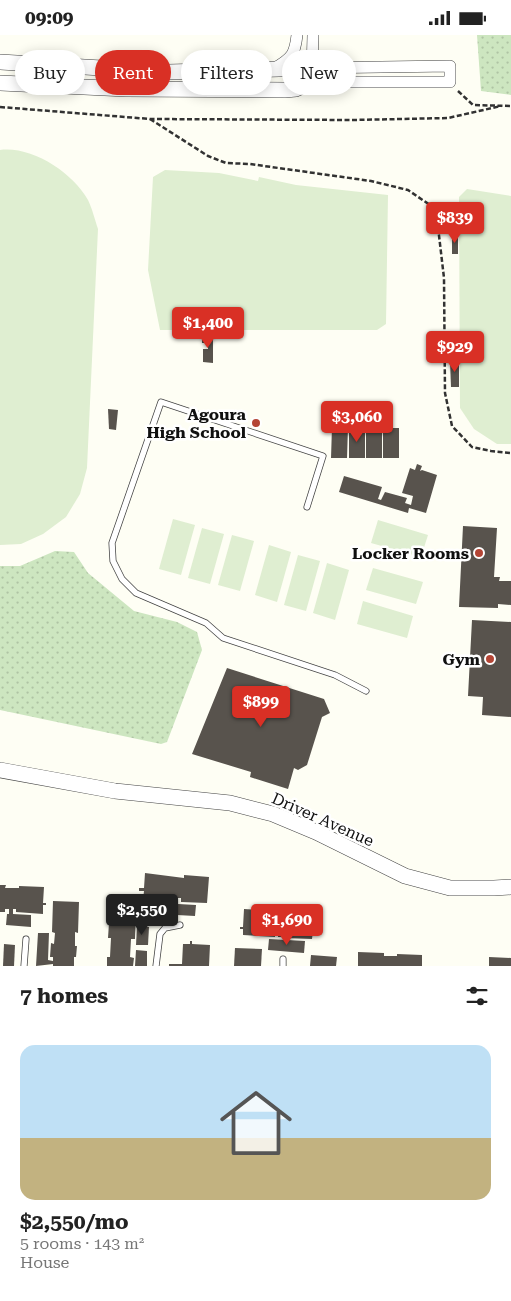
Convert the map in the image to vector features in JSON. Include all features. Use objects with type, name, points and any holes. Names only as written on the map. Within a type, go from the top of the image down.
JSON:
[{"type":"street","points":[[276,67],[286,62],[292,55],[295,49],[296,35]]},
{"type":"street","points":[[312,35],[312,50]]},
{"type":"street","points":[[0,62],[169,72],[282,67]]},
{"type":"street","points":[[356,67],[450,66],[450,82],[356,82]]},
{"type":"street","points":[[0,83],[126,89],[282,90]]},
{"type":"street","name":"Driver Avenue","points":[[0,769],[114,791],[230,803],[273,813],[405,876],[450,888],[511,887]]},
{"type":"lane","points":[[307,507],[323,456],[161,402],[112,543],[113,561],[122,579],[136,593],[206,623],[223,638],[335,675],[366,691]]},
{"type":"lane","points":[[156,966],[160,934],[165,929],[180,925]]},
{"type":"lane","points":[[24,966],[26,939]]},
{"type":"path","points":[[450,82],[473,105],[511,106]]},
{"type":"path","points":[[0,107],[150,119],[353,120],[448,118],[501,105]]},
{"type":"path","points":[[150,119],[208,157],[226,163],[250,164],[371,181],[408,190],[430,205],[438,227],[444,278],[445,393],[452,427],[472,447],[511,453]]},
{"type":"green space","points":[[477,35],[511,35],[511,95],[481,91]]},
{"type":"green space","points":[[0,150],[25,152],[50,163],[62,171],[88,200],[98,229],[87,468],[80,494],[66,517],[43,534],[21,544],[0,545]]},
{"type":"green space","points":[[165,170],[219,173],[258,181],[259,177],[296,185],[388,195],[386,324],[377,330],[160,330],[148,270],[153,177]]},
{"type":"green space","points":[[467,189],[511,196],[511,444],[497,444],[474,429],[460,408],[459,197]]},
{"type":"green space","points":[[173,519],[195,525],[181,575],[159,569]]},
{"type":"green space","points":[[378,520],[428,535],[421,557],[371,543]]},
{"type":"green space","points":[[202,528],[224,534],[210,584],[188,578]]},
{"type":"green space","points":[[232,535],[254,541],[240,591],[218,585]]},
{"type":"green space","points":[[269,545],[291,552],[277,602],[255,595]]},
{"type":"green space","points":[[55,551],[74,552],[88,573],[134,611],[177,622],[197,632],[202,650],[167,742],[161,744],[0,710],[0,566],[20,566]]},
{"type":"green space","points":[[298,555],[320,561],[306,611],[284,605]]},
{"type":"green space","points":[[327,563],[349,570],[335,620],[313,613]]},
{"type":"green space","points":[[373,568],[423,582],[416,604],[366,590]]},
{"type":"green space","points":[[363,601],[413,616],[407,638],[357,624]]},
{"type":"building","points":[[458,233],[458,254],[452,254],[452,234]]},
{"type":"building","points":[[202,336],[213,336],[213,363],[203,362],[203,349],[208,349],[208,343],[202,343]]},
{"type":"building","points":[[459,360],[459,387],[451,387],[450,361]]},
{"type":"building","points":[[108,409],[118,410],[116,430],[109,429]]},
{"type":"building","points":[[332,427],[348,427],[347,458],[331,458]]},
{"type":"building","points":[[349,427],[365,427],[365,458],[349,458]]},
{"type":"building","points":[[366,428],[382,428],[382,458],[366,458]]},
{"type":"building","points":[[383,428],[399,428],[399,458],[383,458]]},
{"type":"building","points":[[417,464],[422,466],[420,471],[437,475],[426,513],[409,508],[408,513],[339,492],[344,476],[382,487],[378,499],[381,500],[385,492],[407,498],[405,503],[411,505],[413,496],[402,493],[410,468],[415,470]]},
{"type":"building","name":"Locker Rooms","points":[[463,526],[497,528],[494,577],[500,577],[499,581],[511,581],[511,605],[498,604],[498,608],[459,607]]},
{"type":"building","name":"Gym","points":[[472,620],[511,622],[511,717],[482,715],[483,697],[468,696]]},
{"type":"building","points":[[227,668],[324,699],[330,713],[322,717],[307,765],[298,770],[294,768],[288,789],[250,777],[251,772],[192,754]]},
{"type":"building","points":[[145,873],[184,878],[184,875],[209,877],[207,903],[181,902],[181,898],[178,898],[177,901],[174,901],[174,898],[170,898],[170,901],[143,900],[144,891],[139,891],[139,888],[144,888]]},
{"type":"building","points":[[0,885],[6,885],[5,888],[19,888],[19,886],[44,887],[43,903],[46,903],[46,905],[43,905],[43,914],[16,912],[16,909],[13,909],[13,914],[31,915],[31,927],[6,925],[9,909],[5,909],[5,912],[0,912]]},
{"type":"building","points":[[53,901],[79,902],[78,933],[75,932],[75,946],[77,946],[74,966],[53,966],[53,964],[36,966],[38,933],[49,933],[48,960],[53,961],[53,957],[50,957],[51,943],[54,944],[55,933],[52,932]]},
{"type":"building","points":[[128,903],[130,904],[130,909],[136,909],[135,939],[131,939],[130,957],[134,958],[133,966],[107,966],[107,957],[110,957],[111,938],[108,938],[110,908],[128,909]]},
{"type":"building","points":[[156,903],[175,903],[174,915],[156,914]]},
{"type":"building","points":[[178,904],[196,905],[195,916],[177,915]]},
{"type":"building","points":[[244,909],[288,914],[288,911],[314,913],[313,928],[316,928],[316,931],[313,931],[312,939],[286,938],[286,935],[282,934],[282,937],[278,937],[278,934],[275,934],[275,937],[243,935],[243,929],[240,929],[240,927],[243,927]]},
{"type":"building","points":[[137,926],[149,927],[148,945],[136,945]]},
{"type":"building","points":[[269,939],[305,941],[304,953],[268,950]]},
{"type":"building","points":[[190,941],[192,941],[192,944],[210,945],[209,966],[169,966],[169,964],[182,964],[183,944],[190,944]]},
{"type":"building","points":[[4,944],[15,945],[14,966],[3,966]]},
{"type":"building","points":[[235,948],[262,949],[261,966],[234,966]]},
{"type":"building","points":[[136,950],[147,951],[147,966],[135,966]]},
{"type":"building","points":[[358,952],[384,953],[384,956],[397,956],[397,954],[422,955],[422,966],[358,966]]},
{"type":"building","points":[[311,955],[337,957],[336,966],[310,966]]},
{"type":"building","points":[[489,957],[511,958],[511,966],[489,966]]},
{"type":"place","name":"Agoura High School","points":[[256,423]]},
{"type":"place","name":"Locker Rooms","points":[[479,553]]},
{"type":"place","name":"Gym","points":[[490,659]]}]
